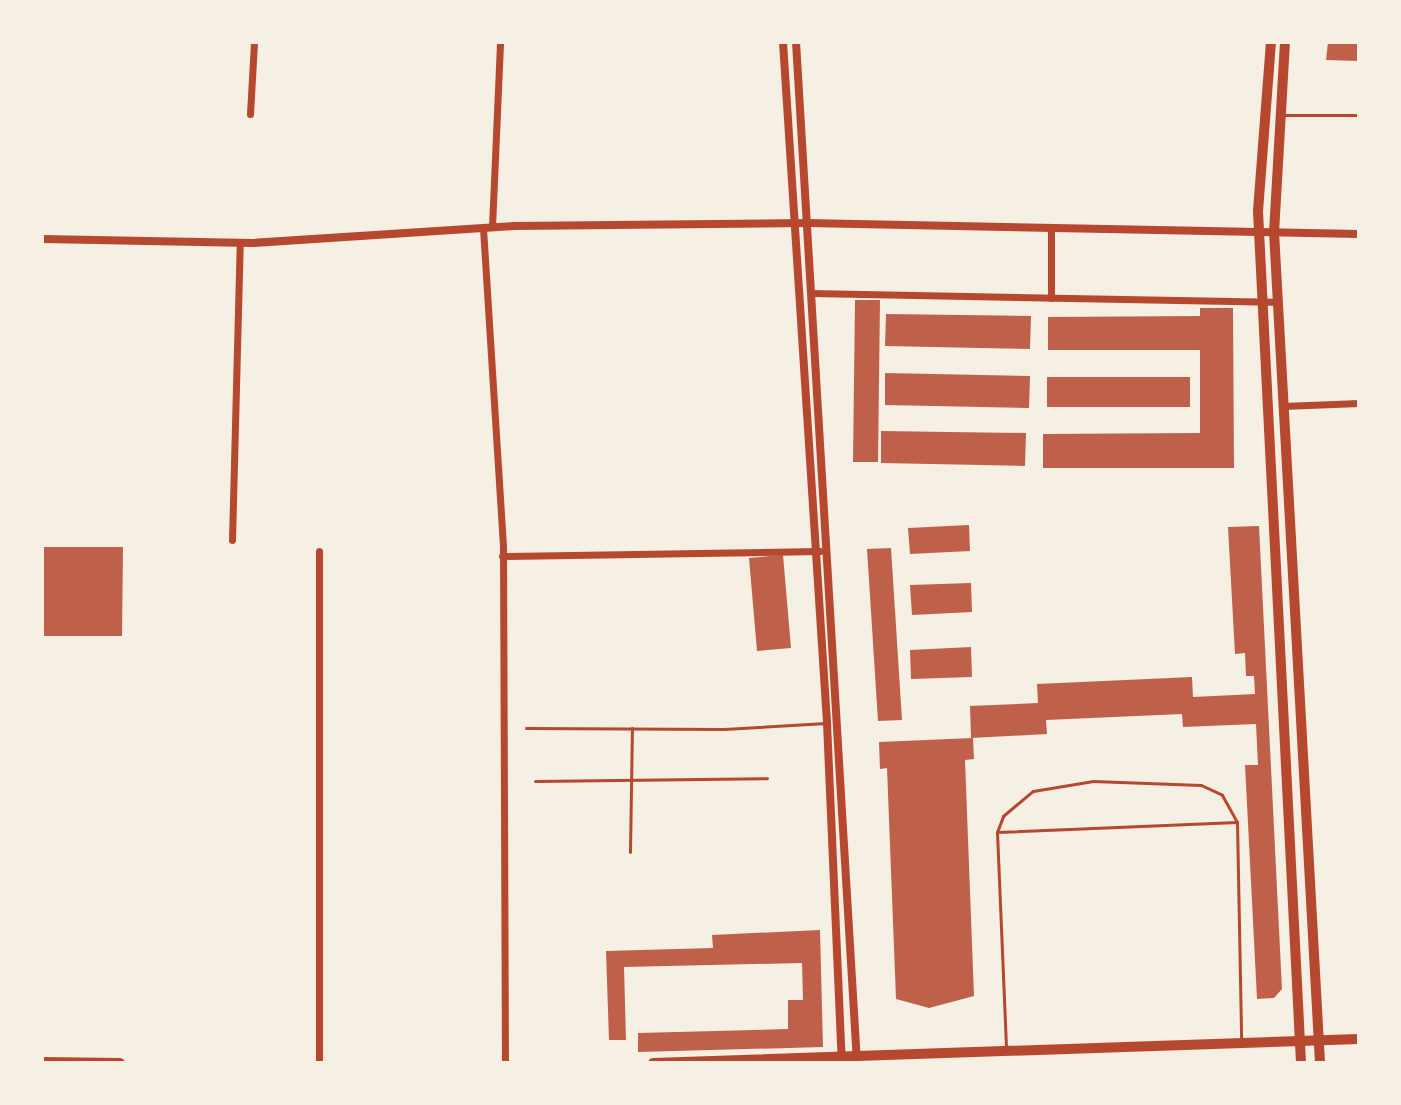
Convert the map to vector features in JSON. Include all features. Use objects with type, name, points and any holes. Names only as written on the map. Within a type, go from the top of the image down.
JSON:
[{"type":"main road","points":[[1271,42],[1258,211],[1268,232],[1277,302],[1316,1040],[1320,1063]]},
{"type":"main road","points":[[1285,42],[1265,302],[1301,1063]]},
{"type":"main road","points":[[653,1063],[857,1060],[1359,1039]]},
{"type":"main road","points":[[42,1062],[120,1063]]},
{"type":"street","points":[[250,114],[254,42]]},
{"type":"street","points":[[500,42],[488,228],[502,556],[505,1063]]},
{"type":"street","points":[[783,42],[827,723],[842,1060]]},
{"type":"street","points":[[796,42],[857,1060]]},
{"type":"street","points":[[42,239],[240,242],[488,228],[795,223],[1359,234]]},
{"type":"street","points":[[1051,228],[1051,298]]},
{"type":"street","points":[[232,540],[240,242]]},
{"type":"street","points":[[811,293],[1277,302]]},
{"type":"street","points":[[1283,406],[1359,403]]},
{"type":"street","points":[[319,551],[319,1063]]},
{"type":"street","points":[[502,556],[827,551]]},
{"type":"lane","points":[[1280,115],[1359,115]]},
{"type":"lane","points":[[526,728],[837,723]]},
{"type":"lane","points":[[630,852],[632,728]]},
{"type":"lane","points":[[535,781],[767,778]]},
{"type":"lane","points":[[1006,1054],[997,832],[1003,816],[1033,791],[1093,781],[1169,779],[1201,785],[1222,795],[1237,822],[1241,1044]]},
{"type":"lane","points":[[997,832],[1237,822]]},
{"type":"building","points":[[1328,42],[1359,42],[1359,61],[1326,60]]},
{"type":"building","points":[[855,300],[880,300],[878,462],[853,462]]},
{"type":"building","points":[[1200,308],[1233,308],[1234,468],[1043,468],[1043,434],[1200,433],[1200,350],[1048,350],[1048,317],[1200,316]]},
{"type":"building","points":[[886,314],[1031,316],[1030,349],[885,346]]},
{"type":"building","points":[[885,373],[1030,376],[1029,408],[885,405]]},
{"type":"building","points":[[1047,377],[1190,377],[1190,407],[1047,407]]},
{"type":"building","points":[[881,431],[1026,433],[1025,466],[881,463]]},
{"type":"building","points":[[969,525],[970,551],[910,554],[908,528]]},
{"type":"building","points":[[1259,526],[1282,989],[1274,998],[1257,999],[1245,765],[1258,765],[1256,724],[1183,727],[1182,714],[1046,720],[1047,734],[971,738],[970,706],[1038,703],[1037,684],[1192,677],[1193,697],[1255,694],[1254,676],[1246,676],[1245,653],[1235,654],[1228,527]]},
{"type":"building","points":[[42,547],[123,547],[122,636],[42,636]]},
{"type":"building","points":[[891,548],[902,720],[878,721],[867,549]]},
{"type":"building","points":[[783,555],[791,648],[757,651],[749,558]]},
{"type":"building","points":[[971,583],[972,612],[912,615],[910,585]]},
{"type":"building","points":[[971,647],[972,677],[911,679],[910,650]]},
{"type":"building","points":[[973,738],[974,759],[965,760],[974,996],[929,1008],[896,999],[887,768],[880,769],[879,742]]},
{"type":"building","points":[[820,930],[823,1047],[638,1052],[638,1033],[788,1029],[788,1000],[803,1000],[802,963],[624,967],[626,1040],[609,1040],[606,951],[713,948],[712,935]]}]
